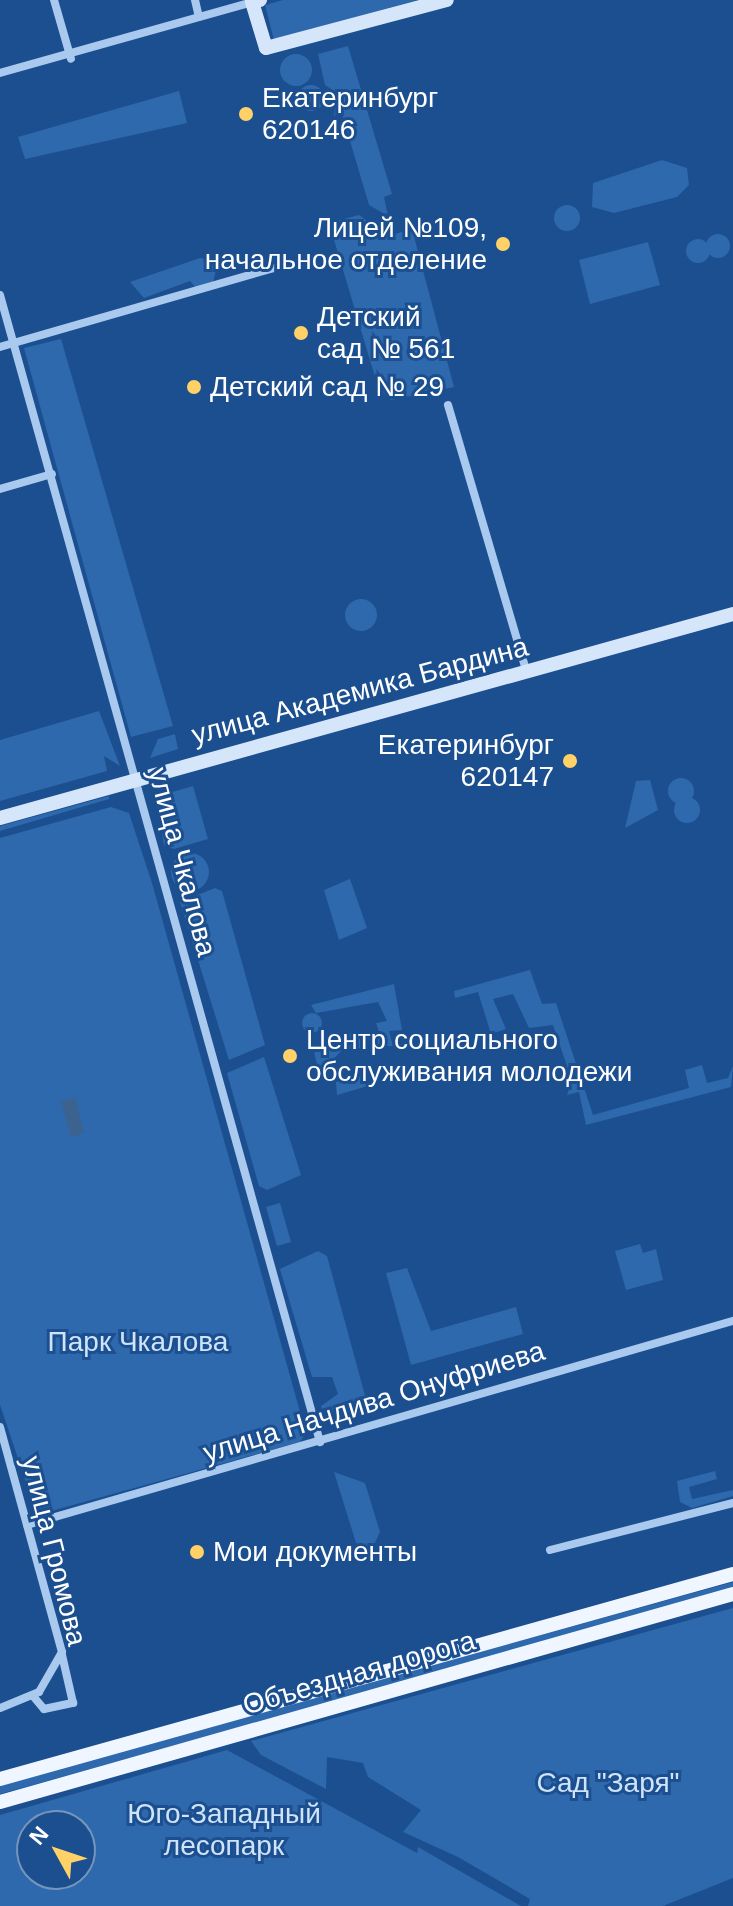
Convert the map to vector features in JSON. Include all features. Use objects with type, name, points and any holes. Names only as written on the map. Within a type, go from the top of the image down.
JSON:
[{"type":"main road","name":"Объездная дорога","points":[[0,1779],[733,1574]]},
{"type":"main road","name":"Объездная дорога","points":[[0,1802],[733,1594]]},
{"type":"street","points":[[54,0],[70,56]]},
{"type":"street","points":[[195,0],[199,17]]},
{"type":"street","points":[[0,73],[70,56],[256,1],[266,48],[447,0]]},
{"type":"street","points":[[0,347],[280,266]]},
{"type":"street","name":"улица Чкалова","points":[[0,295],[320,1442]]},
{"type":"street","points":[[448,405],[527,673]]},
{"type":"street","points":[[0,489],[52,474]]},
{"type":"street","name":"улица Академика Бардина","points":[[0,818],[733,614]]},
{"type":"street","name":"улица Начдива Онуфриева","points":[[27,1525],[733,1321]]},
{"type":"street","name":"улица Громова","points":[[0,1427],[62,1652],[48,1683],[33,1696]]},
{"type":"street","points":[[550,1550],[733,1503]]},
{"type":"street","points":[[0,1708],[33,1696],[44,1709],[73,1703],[62,1652]]},
{"type":"green space","points":[[283,0],[417,0],[274,40],[265,5]]},
{"type":"green space","points":[[348,46],[392,194],[384,197],[388,216],[369,205],[342,114],[334,116],[337,93],[325,85],[318,54]]},
{"type":"green space","points":[[296,54],[307,59],[312,70],[307,81],[296,86],[285,81],[280,70],[285,59]]},
{"type":"green space","points":[[311,85],[320,89],[324,98],[320,107],[311,111],[302,107],[298,98],[302,89]]},
{"type":"green space","points":[[179,91],[187,123],[25,159],[18,137]]},
{"type":"green space","points":[[662,160],[687,168],[689,185],[677,197],[614,213],[592,207],[593,183]]},
{"type":"green space","points":[[567,205],[576,209],[580,218],[576,227],[567,231],[558,227],[554,218],[558,209]]},
{"type":"green space","points":[[359,215],[388,236],[412,229],[454,387],[391,400],[378,387],[329,223]]},
{"type":"green space","points":[[718,234],[729,241],[730,246],[723,257],[718,258],[707,251],[706,246],[713,235]]},
{"type":"green space","points":[[698,239],[707,242],[710,251],[707,260],[698,263],[689,260],[686,251],[689,242]]},
{"type":"green space","points":[[648,242],[660,285],[590,304],[579,260]]},
{"type":"green space","points":[[200,258],[218,261],[213,283],[195,287],[190,281],[144,298],[130,282]]},
{"type":"green space","points":[[61,339],[173,726],[131,737],[24,348]]},
{"type":"green space","points":[[361,599],[372,604],[377,615],[372,626],[361,631],[350,626],[345,615],[350,604]]},
{"type":"green space","points":[[99,711],[120,766],[104,756],[107,771],[0,801],[0,740]]},
{"type":"green space","points":[[175,734],[178,749],[150,758],[158,739]]},
{"type":"green space","points":[[681,778],[690,782],[694,791],[690,800],[681,804],[672,800],[668,791],[672,782]]},
{"type":"green space","points":[[650,780],[658,810],[625,828],[636,781]]},
{"type":"green space","points":[[193,786],[208,839],[174,849],[164,845],[155,797]]},
{"type":"green space","points":[[109,796],[109,799],[0,831],[0,826]]},
{"type":"green space","points":[[687,797],[696,801],[700,810],[696,819],[687,823],[678,819],[674,810],[678,801]]},
{"type":"green space","name":"Парк Чкалова","points":[[111,807],[129,813],[152,883],[306,1433],[300,1442],[37,1515],[0,1405],[0,838]]},
{"type":"green space","points":[[190,853],[204,858],[209,872],[204,886],[190,891],[176,886],[171,872],[176,858]]},
{"type":"green space","points":[[350,879],[367,928],[339,940],[324,890]]},
{"type":"green space","points":[[215,888],[222,891],[265,1045],[229,1060],[180,902]]},
{"type":"green space","points":[[530,970],[542,1004],[556,1003],[593,1115],[689,1088],[685,1070],[702,1065],[707,1083],[728,1078],[733,1066],[731,1087],[586,1125],[579,1092],[567,1095],[572,1081],[553,1025],[529,1028],[513,994],[493,999],[506,1029],[491,1034],[478,992],[455,998],[454,991]]},
{"type":"green space","points":[[394,984],[402,1030],[389,1031],[393,1046],[373,1046],[367,1037],[379,1032],[376,1023],[387,1021],[378,1002],[316,1013],[311,1005]]},
{"type":"green space","points":[[312,1013],[319,1016],[322,1023],[319,1030],[312,1033],[305,1030],[302,1023],[305,1016]]},
{"type":"green space","points":[[354,1032],[363,1041],[354,1050],[345,1041]]},
{"type":"green space","points":[[335,1033],[341,1051],[319,1075],[314,1051],[323,1036]]},
{"type":"green space","points":[[264,1057],[301,1175],[267,1190],[259,1186],[227,1073]]},
{"type":"green space","points":[[363,1075],[368,1086],[337,1095],[336,1082]]},
{"type":"green space","points":[[280,1203],[291,1242],[277,1246],[266,1207]]},
{"type":"green space","points":[[640,1244],[643,1253],[656,1249],[663,1280],[626,1290],[615,1251]]},
{"type":"green space","points":[[318,1251],[327,1256],[369,1410],[325,1422],[321,1406],[338,1394],[332,1377],[312,1377],[280,1269]]},
{"type":"green space","points":[[407,1268],[431,1331],[516,1307],[523,1334],[411,1365],[386,1273]]},
{"type":"green space","points":[[715,1471],[717,1479],[689,1487],[692,1499],[733,1490],[733,1496],[692,1508],[680,1502],[677,1481]]},
{"type":"green space","points":[[334,1472],[365,1483],[380,1532],[372,1549],[356,1543]]},
{"type":"green space","points":[[733,1582],[733,1591],[0,1794],[0,1785]]},
{"type":"green space","name":"Сад \"Заря\"","points":[[733,1608],[733,1878],[663,1906],[528,1906],[530,1899],[458,1857],[403,1832],[421,1810],[368,1777],[363,1763],[327,1757],[326,1789],[261,1755],[251,1741]]},
{"type":"green space","name":"Юго-Западный лесопарк","points":[[227,1750],[417,1853],[418,1847],[521,1906],[0,1906],[0,1815],[16,1810],[16,1890],[96,1890],[96,1810],[17,1810]]},
{"type":"shaded area","points":[[75,1098],[84,1133],[71,1137],[61,1101]]},
{"type":"place","name":"Екатеринбург 620146","points":[[246,114]]},
{"type":"place","name":"Лицей №109, начальное отделение","points":[[503,244]]},
{"type":"place","name":"Детский сад № 561","points":[[301,333]]},
{"type":"place","name":"Детский сад № 29","points":[[194,387]]},
{"type":"place","name":"Екатеринбург 620147","points":[[570,761]]},
{"type":"place","name":"Центр социального обслуживания молодежи","points":[[290,1056]]},
{"type":"place","name":"Мои документы","points":[[197,1552]]}]
